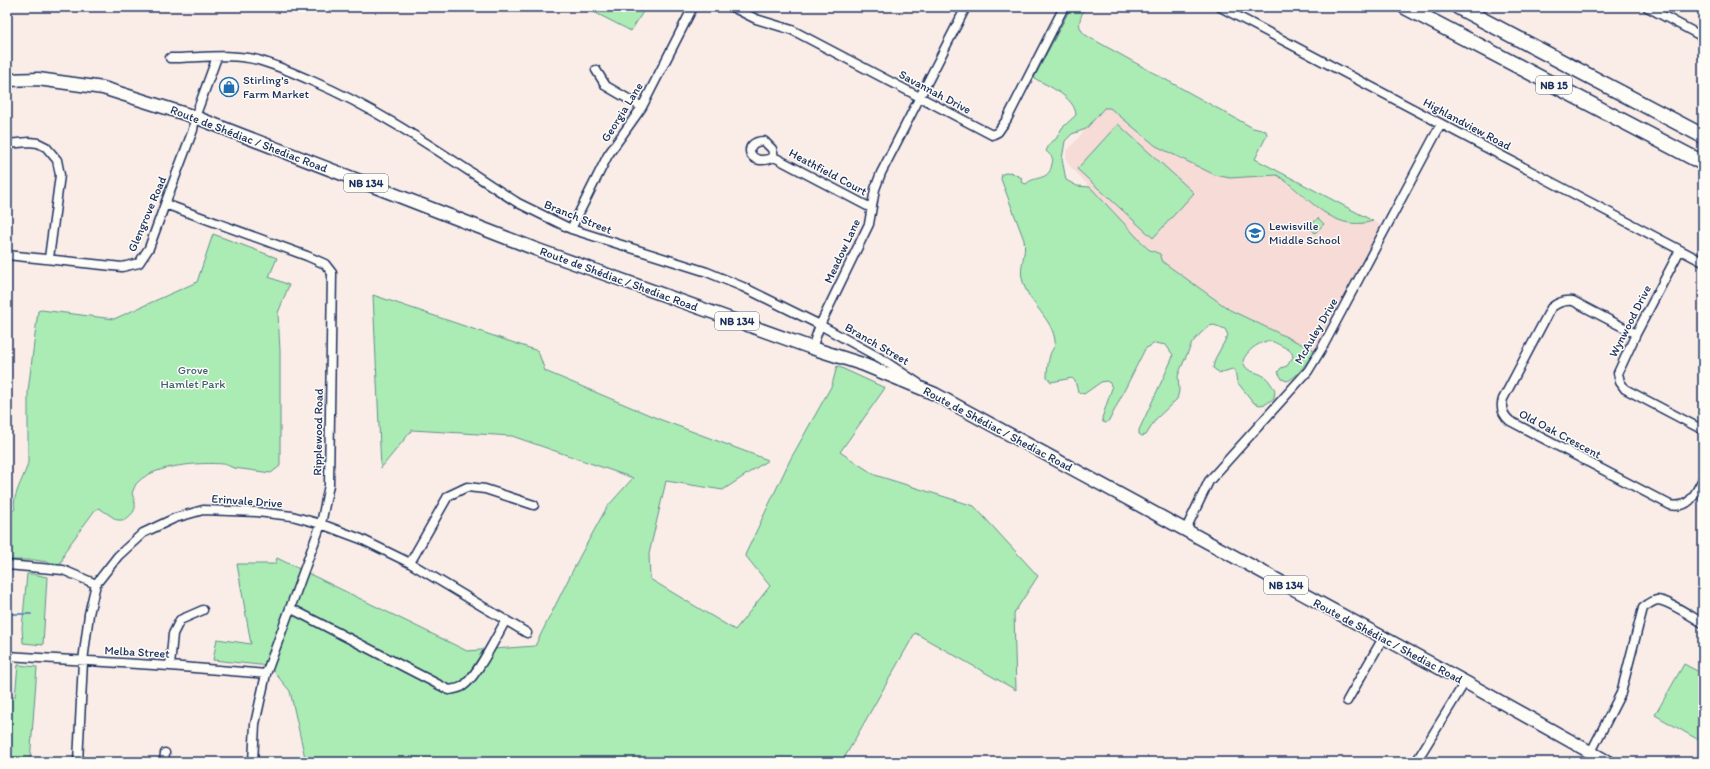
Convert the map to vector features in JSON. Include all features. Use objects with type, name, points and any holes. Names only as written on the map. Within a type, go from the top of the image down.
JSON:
[{"type":"highway","name":"NB 15","points":[[1405,7],[1703,163]]},
{"type":"highway","name":"NB 15","points":[[1458,7],[1703,136]]},
{"type":"main road","name":"Route de Shédiac / Shediac Road","points":[[7,80],[38,79],[103,88],[194,116],[538,250],[812,348],[862,364],[935,394],[1465,682],[1608,762]]},
{"type":"street","name":"Georgia Lane","points":[[570,229],[608,155],[642,107],[693,7]]},
{"type":"street","name":"Savannah Drive","points":[[732,7],[756,19],[792,30],[987,134],[992,135],[998,132],[1032,72],[1064,7]]},
{"type":"street","name":"Meadow Lane","points":[[812,348],[820,325],[868,224],[875,189],[881,173],[966,7]]},
{"type":"street","name":"Highlandview Road","points":[[1220,7],[1703,262]]},
{"type":"street","points":[[1647,7],[1703,37]]},
{"type":"street","points":[[194,116],[217,57]]},
{"type":"street","name":"Branch Street","points":[[170,58],[217,57],[257,60],[286,69],[336,91],[396,124],[518,203],[570,229],[707,272],[743,287],[820,325],[880,358],[935,394]]},
{"type":"street","points":[[596,70],[606,86],[642,107]]},
{"type":"street","name":"Glengrove Road","points":[[7,255],[49,258],[122,267],[139,263],[149,248],[192,130],[194,116]]},
{"type":"street","name":"McAuley Drive","points":[[1185,531],[1209,481],[1308,371],[1322,348],[1441,124]]},
{"type":"street","points":[[7,144],[29,142],[38,143],[46,147],[58,160],[60,174],[49,258]]},
{"type":"street","name":"Heathfield Court","points":[[774,157],[871,208]]},
{"type":"street","name":"Ripplewood Road","points":[[165,204],[307,256],[325,264],[332,273],[329,485],[321,524],[266,674],[255,724],[253,762]]},
{"type":"street","name":"Wynwood Drive","points":[[1680,250],[1636,334],[1618,373],[1620,382],[1625,389],[1703,430]]},
{"type":"street","name":"Old Oak Crescent","points":[[1636,334],[1573,301],[1566,300],[1556,304],[1551,308],[1503,399],[1501,404],[1502,411],[1505,417],[1510,421],[1670,505],[1678,507],[1689,502],[1703,479]]},
{"type":"street","points":[[410,563],[448,496],[467,487],[485,489],[534,505]]},
{"type":"street","name":"Erinvale Drive","points":[[78,762],[83,661],[89,614],[96,584],[118,556],[143,533],[175,518],[203,510],[257,512],[292,516],[321,524],[361,539],[410,563],[527,633]]},
{"type":"street","points":[[7,565],[63,570],[96,584]]},
{"type":"street","points":[[1591,752],[1621,693],[1644,608],[1652,602],[1658,600],[1666,602],[1703,623]]},
{"type":"street","points":[[290,608],[449,690],[461,688],[468,682],[506,620]]},
{"type":"street","points":[[170,666],[173,634],[180,620],[203,610]]},
{"type":"street","points":[[1347,701],[1383,638]]},
{"type":"street","name":"Melba Street","points":[[7,656],[170,666],[266,674]]},
{"type":"street","points":[[1416,762],[1465,682]]},
{"type":"street","points":[[164,762],[165,753]]},
{"type":"shaded area","name":"Lewisville Middle School","points":[[1104,108],[1110,108],[1271,175],[1277,175],[1316,207],[1344,222],[1356,225],[1373,221],[1382,226],[1314,350],[1231,310],[1163,262],[1160,254],[1145,246],[1069,165],[1066,159],[1067,151]]},
{"type":"green space","points":[[584,7],[646,7],[631,31]]},
{"type":"green space","points":[[1071,7],[1085,7],[1080,19],[1080,26],[1083,33],[1087,36],[1253,128],[1266,131],[1267,135],[1255,159],[1373,221],[1358,224],[1345,222],[1333,217],[1310,202],[1277,175],[1230,178],[1215,175],[1156,146],[1110,108],[1104,108],[1086,129],[1072,134],[1065,141],[1062,159],[1066,180],[1077,186],[1090,187],[1148,249],[1160,254],[1163,262],[1230,310],[1314,350],[1298,373],[1287,381],[1282,379],[1278,372],[1281,368],[1287,366],[1293,357],[1289,350],[1269,341],[1259,344],[1249,351],[1243,361],[1246,368],[1265,377],[1275,390],[1274,398],[1266,404],[1260,405],[1254,403],[1237,382],[1235,370],[1232,369],[1220,373],[1213,368],[1215,359],[1228,335],[1225,329],[1214,325],[1209,326],[1192,343],[1178,376],[1179,391],[1177,399],[1156,419],[1146,435],[1142,436],[1139,434],[1139,430],[1173,355],[1166,345],[1155,343],[1145,349],[1110,419],[1106,423],[1103,422],[1102,418],[1112,388],[1110,383],[1106,381],[1101,382],[1084,394],[1078,392],[1075,381],[1072,378],[1051,382],[1047,377],[1049,358],[1055,343],[1053,333],[1046,318],[1030,297],[1023,282],[1021,271],[1025,245],[1024,240],[1001,179],[1002,174],[1010,172],[1022,178],[1021,182],[1026,184],[1030,181],[1045,176],[1050,170],[1053,160],[1046,151],[1050,143],[1056,139],[1062,128],[1076,115],[1071,103],[1066,97],[1034,78]]},
{"type":"green space","points":[[1118,124],[1194,193],[1153,238],[1077,169]]},
{"type":"green space","points":[[1318,218],[1324,224],[1315,233],[1309,227]]},
{"type":"green space","name":"Grove Hamlet Park","points":[[213,234],[277,258],[269,277],[289,285],[278,313],[280,351],[280,466],[271,473],[234,468],[224,464],[191,464],[166,468],[145,476],[136,484],[132,493],[135,508],[132,514],[125,520],[117,520],[99,508],[95,510],[65,551],[61,564],[34,560],[7,560],[7,516],[15,509],[15,498],[28,462],[28,391],[38,311],[41,310],[114,319],[197,282]]},
{"type":"green space","points":[[373,295],[538,351],[545,371],[659,419],[768,460],[723,490],[666,481],[649,554],[650,579],[735,630],[770,586],[745,555],[790,460],[832,385],[837,366],[885,388],[840,452],[875,475],[974,506],[1038,576],[1014,613],[1016,690],[915,633],[842,762],[306,762],[290,691],[269,666],[213,660],[217,639],[251,644],[237,564],[275,564],[277,558],[467,651],[535,646],[580,556],[607,507],[633,478],[512,436],[412,430],[381,468]]},
{"type":"green space","points":[[27,574],[47,577],[43,645],[23,643],[22,628]]},
{"type":"green space","points":[[1684,664],[1701,673],[1703,669],[1703,729],[1697,739],[1655,715]]},
{"type":"green space","points":[[18,665],[37,667],[30,762],[7,762],[11,725],[7,725],[7,697],[15,697]]},
{"type":"waterway","points":[[7,614],[31,614]]},
{"type":"place","name":"Stirling's Farm Market","points":[[229,87]]},
{"type":"place","name":"Lewisville Middle School","points":[[1255,233]]}]
